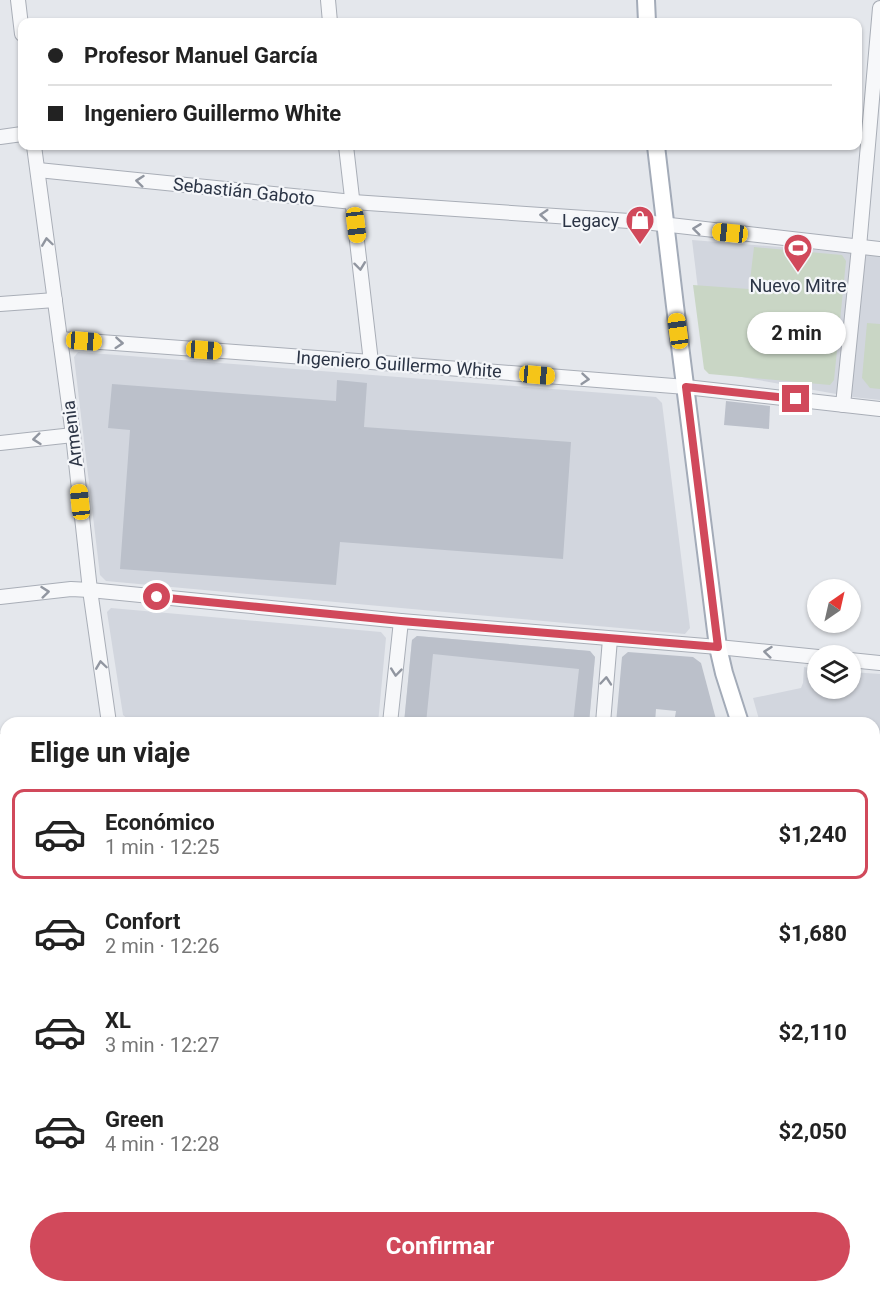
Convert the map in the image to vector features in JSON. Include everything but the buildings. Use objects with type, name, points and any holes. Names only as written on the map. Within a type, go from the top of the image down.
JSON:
[{"type":"main road","points":[[646,0],[647,18]]},
{"type":"main road","points":[[656,150],[718,647],[738,717]]},
{"type":"street","points":[[18,0],[20,18]]},
{"type":"street","points":[[328,0],[330,18]]},
{"type":"street","points":[[843,405],[880,8]]},
{"type":"street","points":[[0,137],[18,135]]},
{"type":"street","name":"Armenia","points":[[35,150],[108,717]]},
{"type":"street","points":[[346,150],[371,362]]},
{"type":"street","name":"Sebastián Gaboto","points":[[38,170],[353,202],[644,222],[880,249]]},
{"type":"street","points":[[0,304],[55,300]]},
{"type":"street","name":"Ingeniero Guillermo White","points":[[60,339],[686,387],[880,409]]},
{"type":"street","points":[[0,443],[73,435]]},
{"type":"street","points":[[0,597],[71,589],[90,590],[401,621],[807,656]]},
{"type":"street","points":[[391,717],[401,621]]},
{"type":"street","points":[[604,717],[610,639]]},
{"type":"street","points":[[861,661],[880,663]]},
{"type":"shaded area","points":[[692,240],[880,255],[880,400],[708,371]]},
{"type":"shaded area","points":[[78,352],[656,397],[662,403],[690,628],[685,634],[106,581],[100,575],[74,357]]},
{"type":"shaded area","points":[[111,608],[381,632],[386,638],[379,717],[125,717],[123,715],[107,612]]},
{"type":"shaded area","points":[[417,636],[590,651],[595,657],[590,717],[405,717],[412,640]]},
{"type":"shaded area","points":[[804,667],[807,667],[807,699],[861,699],[861,673],[880,674],[880,717],[758,717],[753,698],[801,688]]},
{"type":"green space","points":[[754,247],[842,255],[846,261],[834,380],[830,385],[709,374],[704,369],[693,285],[749,289]]},
{"type":"green space","points":[[867,323],[880,324],[880,389],[870,388],[862,378]]},
{"type":"place","name":"Legacy","points":[[640,246]]},
{"type":"place","name":"Nuevo Mitre","points":[[798,274]]},
{"type":"route","points":[[157,597],[401,621],[718,647],[686,387],[796,399]]}]
